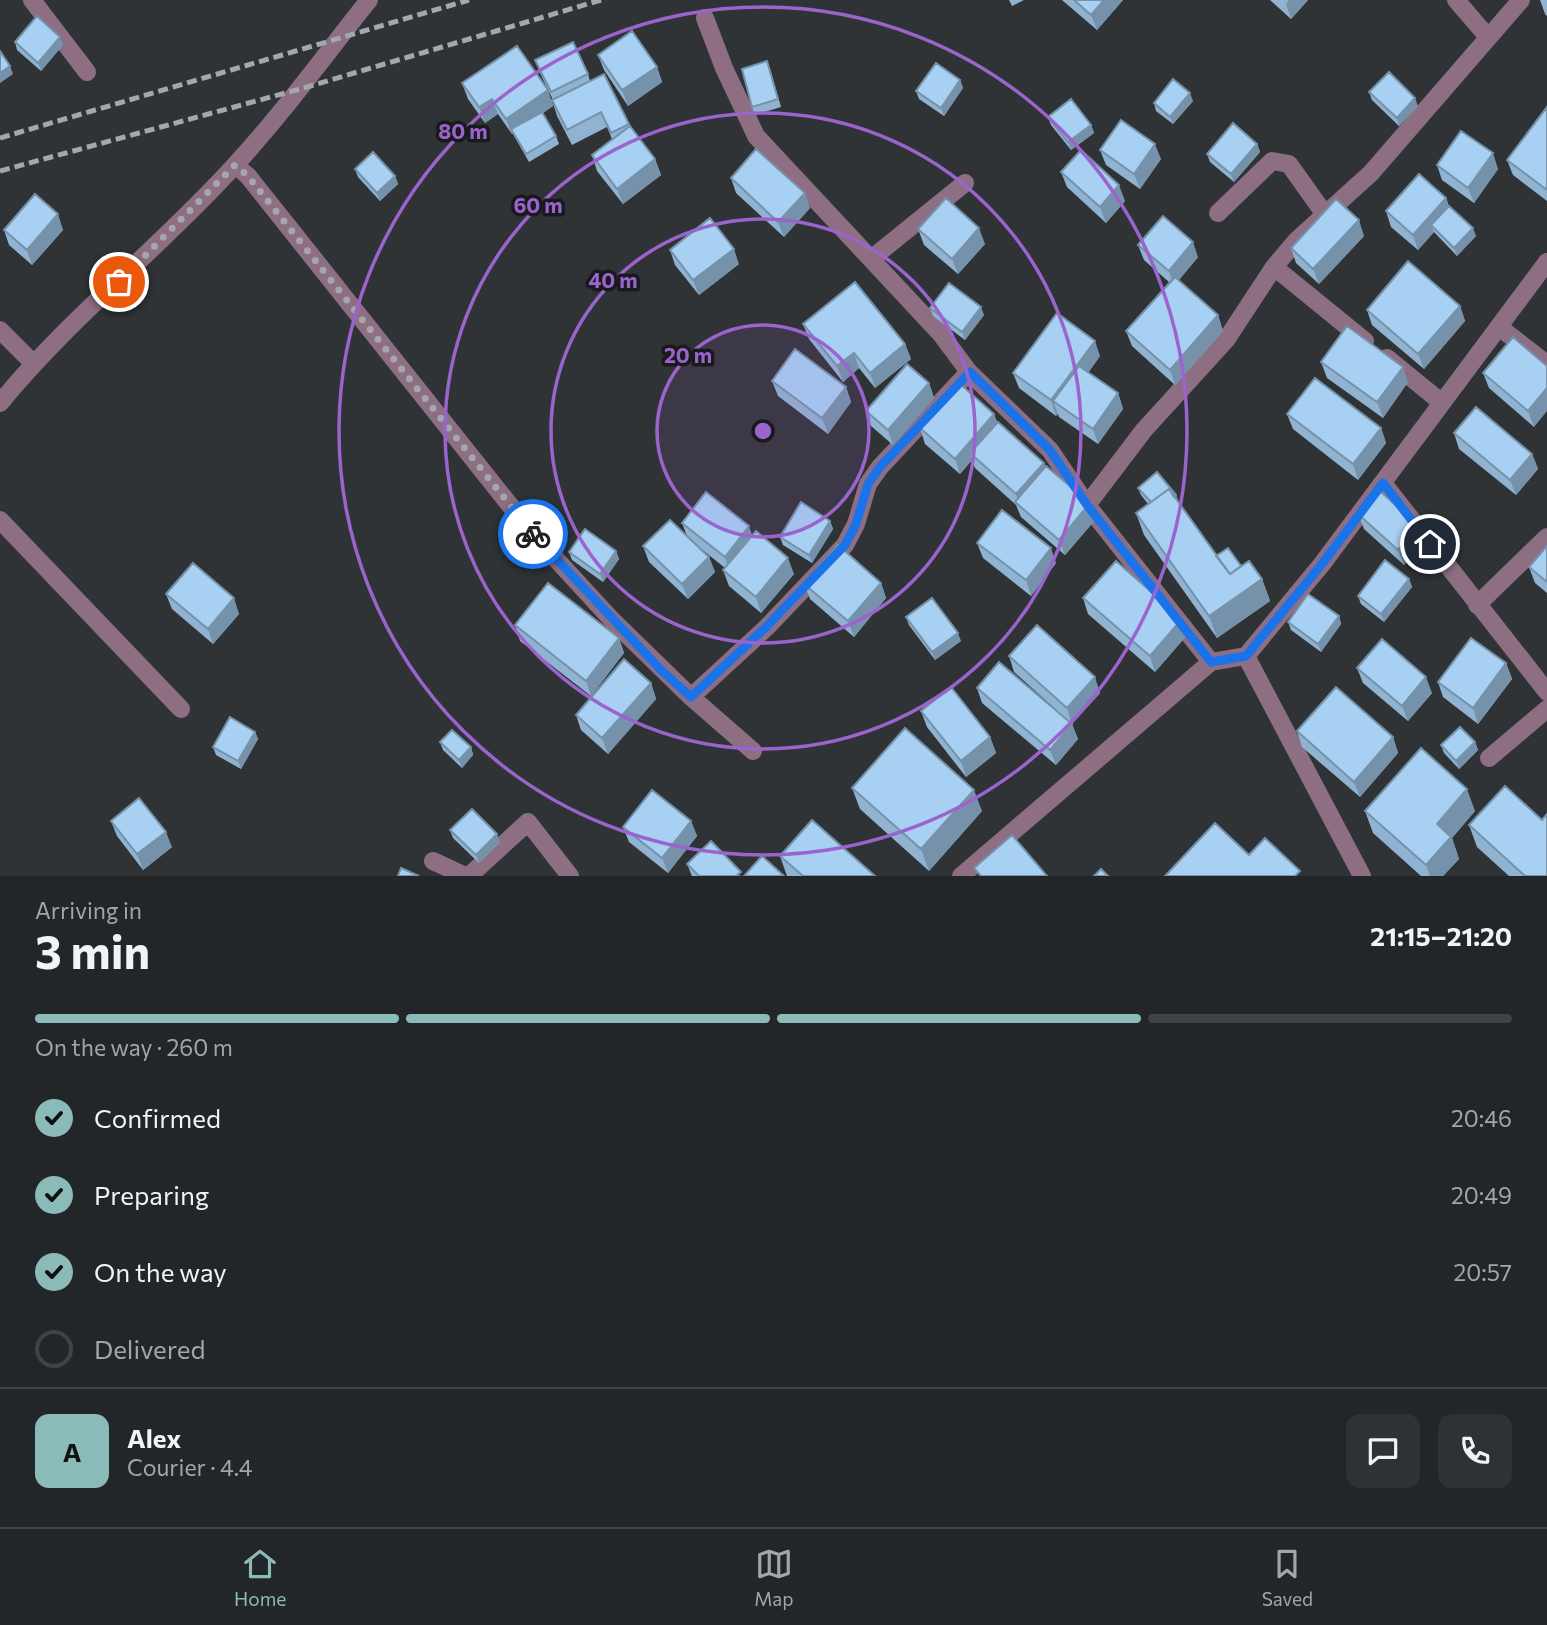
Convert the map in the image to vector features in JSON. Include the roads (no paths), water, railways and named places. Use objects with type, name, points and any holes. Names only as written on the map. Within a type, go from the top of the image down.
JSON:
[{"type":"street","points":[[32,0],[87,72]]},
{"type":"street","points":[[0,403],[33,363],[137,266],[235,165],[300,89],[369,0]]},
{"type":"street","points":[[1456,0],[1486,36]]},
{"type":"street","points":[[1087,505],[1144,430],[1226,340],[1274,267],[1296,241],[1326,216],[1389,152],[1486,36],[1521,0]]},
{"type":"street","points":[[705,18],[724,68],[756,136],[940,333],[970,372],[1050,450],[1087,505],[1211,662]]},
{"type":"street","points":[[1218,213],[1272,161],[1289,164],[1326,216]]},
{"type":"street","points":[[235,165],[248,176],[532,533],[661,670],[753,751]]},
{"type":"street","points":[[871,259],[965,183]]},
{"type":"street","points":[[961,876],[1211,662],[1246,656],[1322,564],[1547,262]]},
{"type":"street","points":[[1274,267],[1441,402]]},
{"type":"street","points":[[1499,327],[1547,364]]},
{"type":"street","points":[[0,330],[33,363]]},
{"type":"street","points":[[691,697],[766,627],[845,545],[856,524],[868,484],[880,467],[970,372]]},
{"type":"street","points":[[1383,483],[1547,692]]},
{"type":"street","points":[[0,520],[181,709]]},
{"type":"street","points":[[1477,605],[1547,537]]},
{"type":"street","points":[[1246,656],[1362,876]]},
{"type":"street","points":[[1489,758],[1547,709]]},
{"type":"street","points":[[433,862],[467,876],[528,822],[570,876]]},
{"type":"railway","points":[[0,138],[469,0]]},
{"type":"railway","points":[[0,171],[300,89],[601,0]]}]
